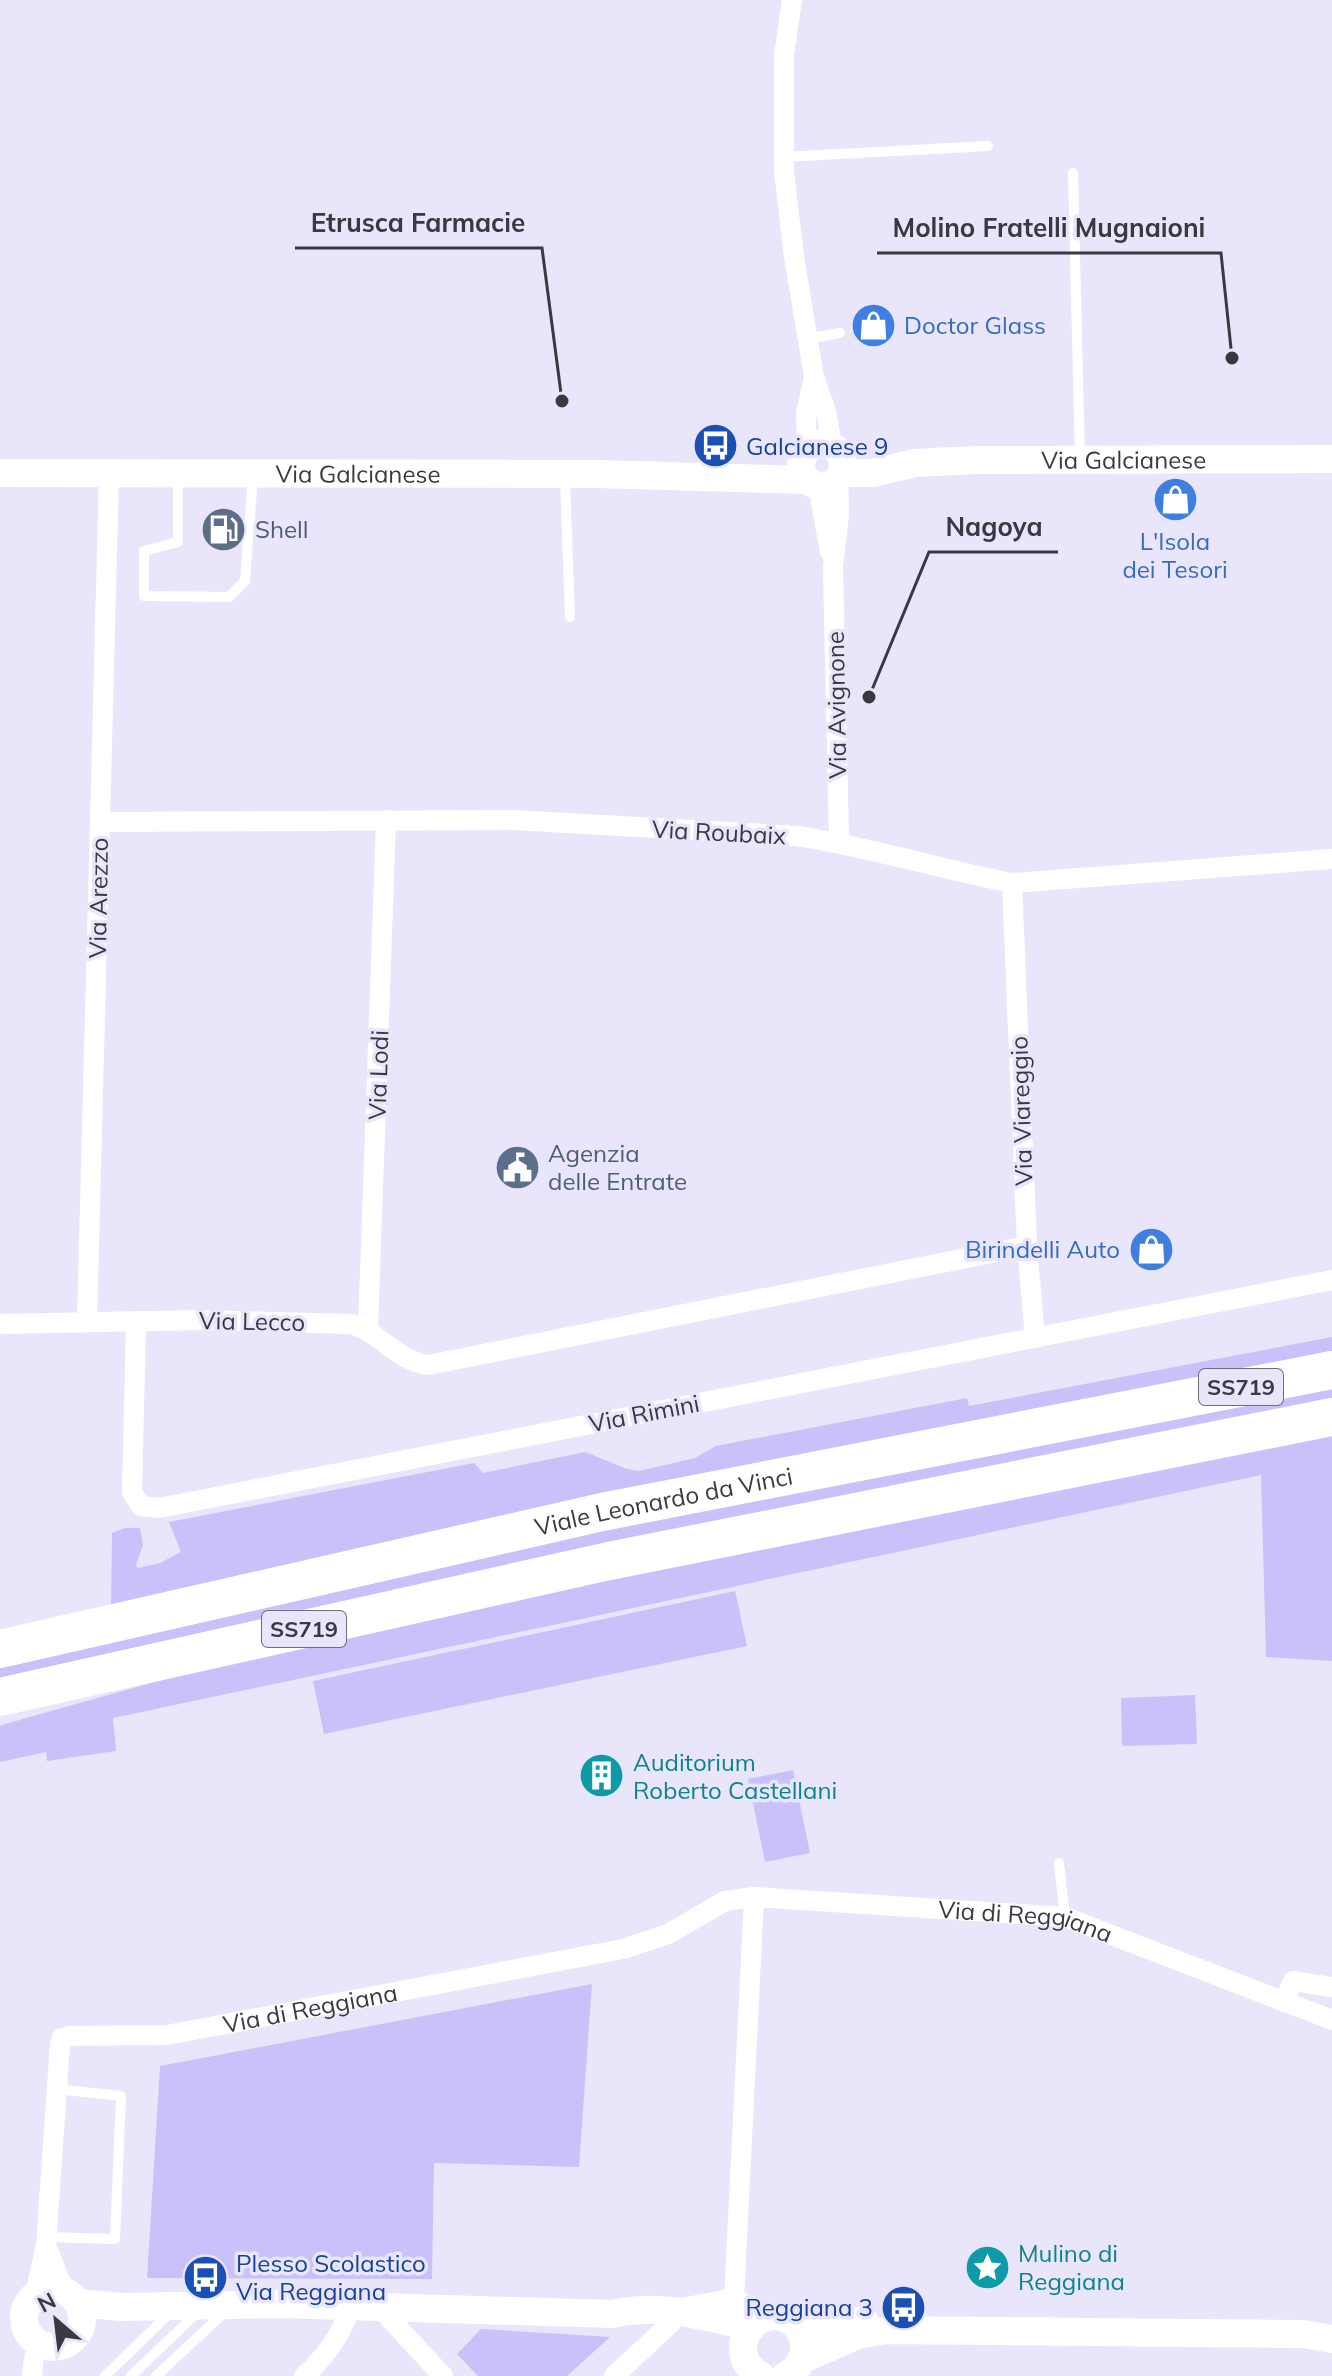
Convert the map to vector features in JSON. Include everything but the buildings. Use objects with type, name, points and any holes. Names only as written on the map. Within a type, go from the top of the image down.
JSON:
[{"type":"highway","name":"Viale Leonardo da Vinci","points":[[0,1649],[602,1512],[1332,1370]]},
{"type":"highway","name":"Viale Leonardo da Vinci","points":[[0,1697],[609,1561],[1332,1417]]},
{"type":"highway","points":[[0,1717],[104,1674]]},
{"type":"street","name":"Via Avignone","points":[[792,0],[784,55],[783,157],[807,339],[814,377],[826,411],[821,516],[833,567],[839,842]]},
{"type":"street","name":"Via Galcianese","points":[[0,473],[715,477],[823,465],[1332,459]]},
{"type":"street","name":"Via Arezzo","points":[[87,1322],[109,474]]},
{"type":"street","name":"Via Lodi","points":[[368,1329],[386,820]]},
{"type":"street","name":"Via Roubaix","points":[[100,822],[514,820],[797,836],[839,842],[1012,883],[1332,859]]},
{"type":"street","name":"Via Viareggio","points":[[1012,883],[1027,1246],[1035,1338]]},
{"type":"street","points":[[368,1329],[411,1363],[428,1365],[1027,1246]]},
{"type":"street","name":"Via Rimini","points":[[136,1321],[132,1492],[141,1506],[149,1508],[1332,1280]]},
{"type":"street","name":"Via Lecco","points":[[0,1324],[200,1320],[351,1324],[368,1329]]},
{"type":"street","points":[[754,1897],[747,2363],[761,2376]]},
{"type":"street","name":"Via di Reggiana","points":[[32,2376],[34,2358],[26,2319],[46,2241],[62,2038],[167,2035],[623,1949],[657,1939],[725,1901],[754,1897],[1065,1917],[1332,2020]]},
{"type":"street","points":[[1284,2002],[1293,1981],[1332,1987]]},
{"type":"street","name":"Via di Reggiana","points":[[46,2241],[74,2308]]},
{"type":"street","points":[[0,2325],[26,2319],[49,2289],[74,2308],[234,2304],[669,2316],[713,2304],[747,2323]]},
{"type":"street","points":[[304,2376],[327,2354],[343,2328],[365,2306]]},
{"type":"street","points":[[365,2306],[443,2376]]},
{"type":"street","points":[[26,2319],[50,2347],[68,2343],[74,2308]]},
{"type":"street","points":[[669,2316],[704,2329],[784,2319],[797,2327],[889,2319],[1095,2321],[1300,2318],[1332,2322]]},
{"type":"street","points":[[614,2376],[669,2316]]},
{"type":"street","points":[[797,2327],[804,2346],[798,2369]]},
{"type":"street","points":[[798,2369],[858,2335],[888,2330],[1304,2334],[1332,2339]]},
{"type":"lane","points":[[783,157],[988,146]]},
{"type":"lane","points":[[1073,173],[1080,460]]},
{"type":"lane","points":[[807,339],[840,333]]},
{"type":"lane","points":[[178,474],[178,542],[144,551],[144,596],[229,597],[245,581],[253,474]]},
{"type":"lane","points":[[565,475],[570,617]]},
{"type":"lane","points":[[1059,1863],[1065,1917]]},
{"type":"lane","points":[[46,2241],[115,2239],[121,2096],[56,2089]]},
{"type":"lane","points":[[156,2376],[234,2304]]},
{"type":"lane","points":[[131,2376],[204,2306]]},
{"type":"lane","points":[[105,2376],[176,2307]]},
{"type":"shaded area","points":[[1332,1337],[1332,1355],[111,1610],[112,1533],[125,1528],[140,1528],[143,1545],[136,1565],[138,1568],[160,1563],[181,1552],[169,1522],[474,1463],[483,1473],[585,1452],[639,1471],[695,1458],[716,1446],[967,1398],[969,1406]]},
{"type":"shaded area","points":[[1332,1381],[1332,1408],[0,1687],[0,1662],[554,1536]]},
{"type":"shaded area","points":[[1332,1431],[1332,1661],[1266,1657],[1261,1475],[113,1718],[116,1751],[47,1761],[46,1752],[0,1762],[0,1726],[279,1647]]},
{"type":"shaded area","points":[[735,1591],[747,1646],[324,1734],[313,1681]]},
{"type":"shaded area","points":[[1195,1695],[1197,1744],[1122,1746],[1121,1698]]},
{"type":"shaded area","points":[[793,1770],[810,1853],[765,1862],[748,1779]]},
{"type":"shaded area","points":[[592,1984],[579,2167],[434,2163],[432,2279],[147,2278],[160,2066]]},
{"type":"shaded area","points":[[481,2329],[610,2337],[567,2376],[478,2376],[457,2354]]},
{"type":"place","name":"Doctor Glass","points":[[873,325]]},
{"type":"place","name":"Molino Fratelli Mugnaioni","points":[[1232,358]]},
{"type":"place","name":"Etrusca Farmacie","points":[[562,401]]},
{"type":"place","name":"Galcianese 9","points":[[715,446]]},
{"type":"place","name":"L'Isola dei Tesori","points":[[1175,499]]},
{"type":"place","name":"Shell","points":[[224,529]]},
{"type":"place","name":"Nagoya","points":[[869,697]]},
{"type":"place","name":"Agenzia delle Entrate","points":[[517,1167]]},
{"type":"place","name":"Birindelli Auto","points":[[1151,1249]]},
{"type":"place","name":"Auditorium Roberto Castellani","points":[[602,1776]]},
{"type":"place","name":"Mulino di Reggiana","points":[[987,2267]]},
{"type":"place","name":"Plesso Scolastico Via Reggiana","points":[[205,2277]]},
{"type":"place","name":"Reggiana 3","points":[[904,2307]]}]
